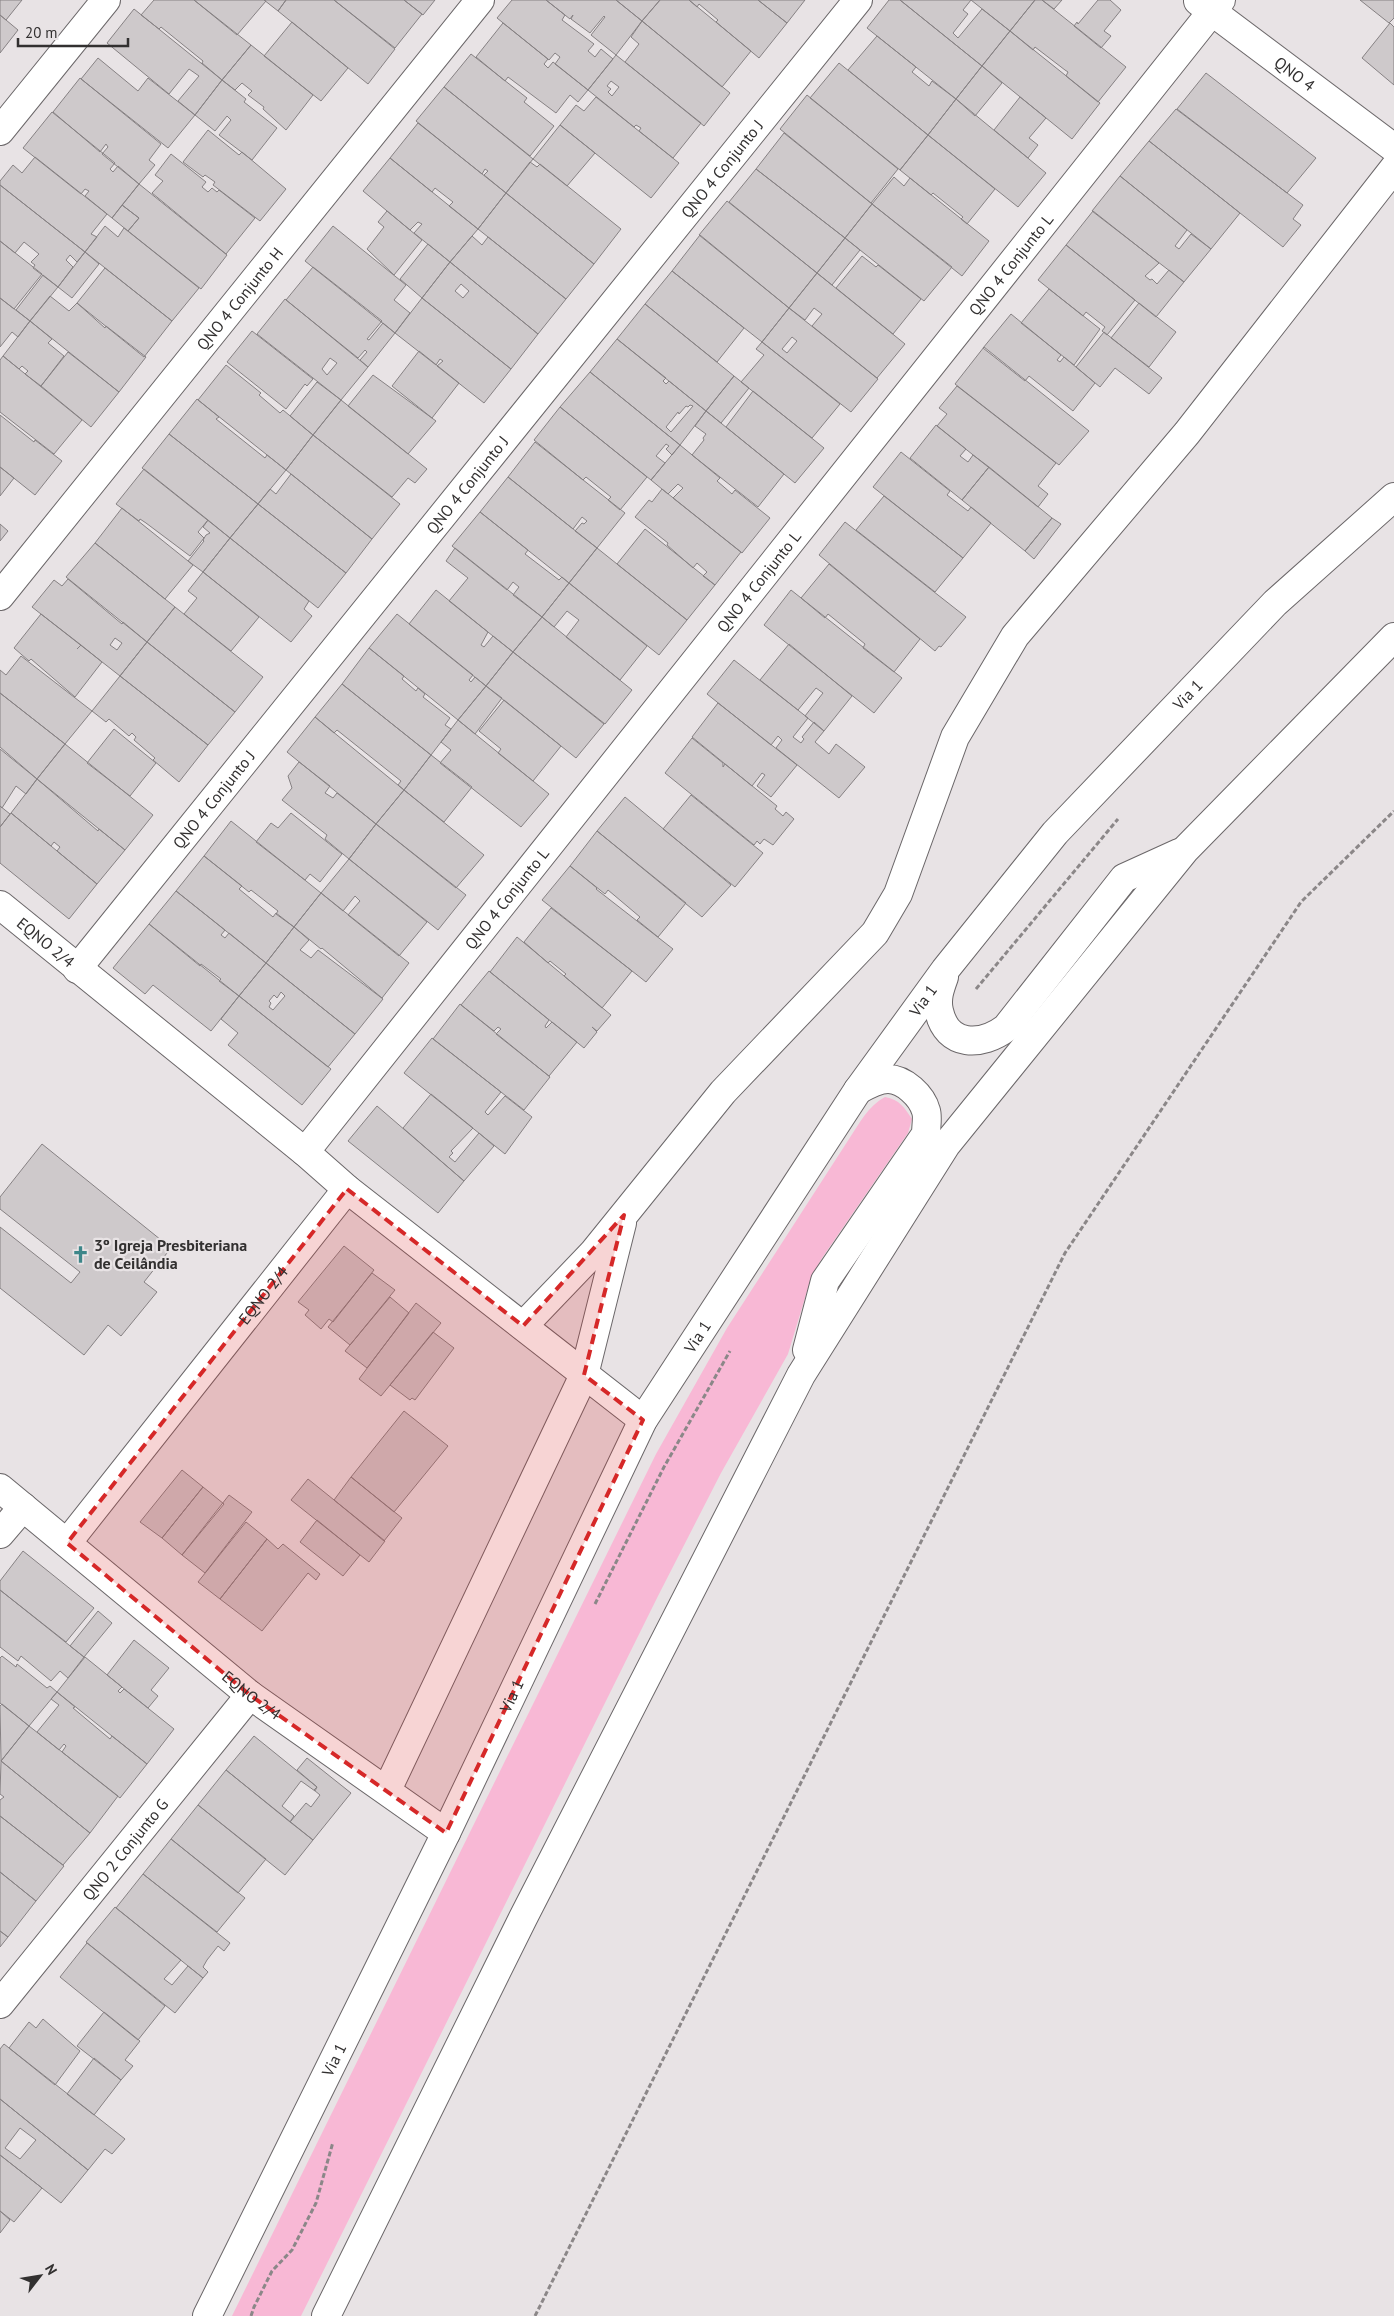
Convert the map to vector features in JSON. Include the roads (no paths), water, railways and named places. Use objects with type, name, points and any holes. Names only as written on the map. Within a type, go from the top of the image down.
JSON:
[{"type":"street","points":[[0,132],[106,0]]},
{"type":"street","name":"QNO 4 Conjunto H","points":[[0,596],[480,0]]},
{"type":"street","name":"QNO 4 Conjunto J","points":[[77,969],[858,0]]},
{"type":"street","name":"QNO 4","points":[[1210,4],[1394,148]]},
{"type":"street","name":"QNO 4 Conjunto L","points":[[305,1152],[1210,4]]},
{"type":"street","points":[[523,1326],[593,1253],[723,1092],[875,933],[898,894],[954,736],[1015,636],[1187,433],[1394,168]]},
{"type":"street","name":"Via 1","points":[[207,2316],[446,1834],[643,1420],[858,1090],[945,970],[1055,834],[1275,603],[1394,497]]},
{"type":"street","points":[[326,2316],[528,1910],[801,1375],[946,1145],[1185,850],[1394,637]]},
{"type":"street","points":[[945,970],[938,996],[939,1012],[945,1026],[955,1037],[966,1040],[977,1042],[994,1037],[1006,1028],[1124,878],[1185,850]]},
{"type":"street","name":"EQNO 2/4","points":[[0,905],[305,1152],[347,1189],[643,1420]]},
{"type":"street","points":[[801,1375],[825,1281],[926,1134],[927,1111],[917,1095],[904,1084],[889,1079],[874,1082],[858,1090]]},
{"type":"street","name":"EQNO 2/4","points":[[67,1543],[347,1189]]},
{"type":"street","points":[[387,1790],[584,1375],[624,1215]]},
{"type":"street","name":"EQNO 2/4","points":[[0,1488],[250,1695],[387,1790],[446,1834]]},
{"type":"street","points":[[0,1534],[23,1507]]},
{"type":"street","name":"QNO 2 Conjunto G","points":[[0,2004],[250,1695]]},
{"type":"place","name":"3º Igreja Presbiteriana de Ceilândia","points":[[80,1254]]}]
